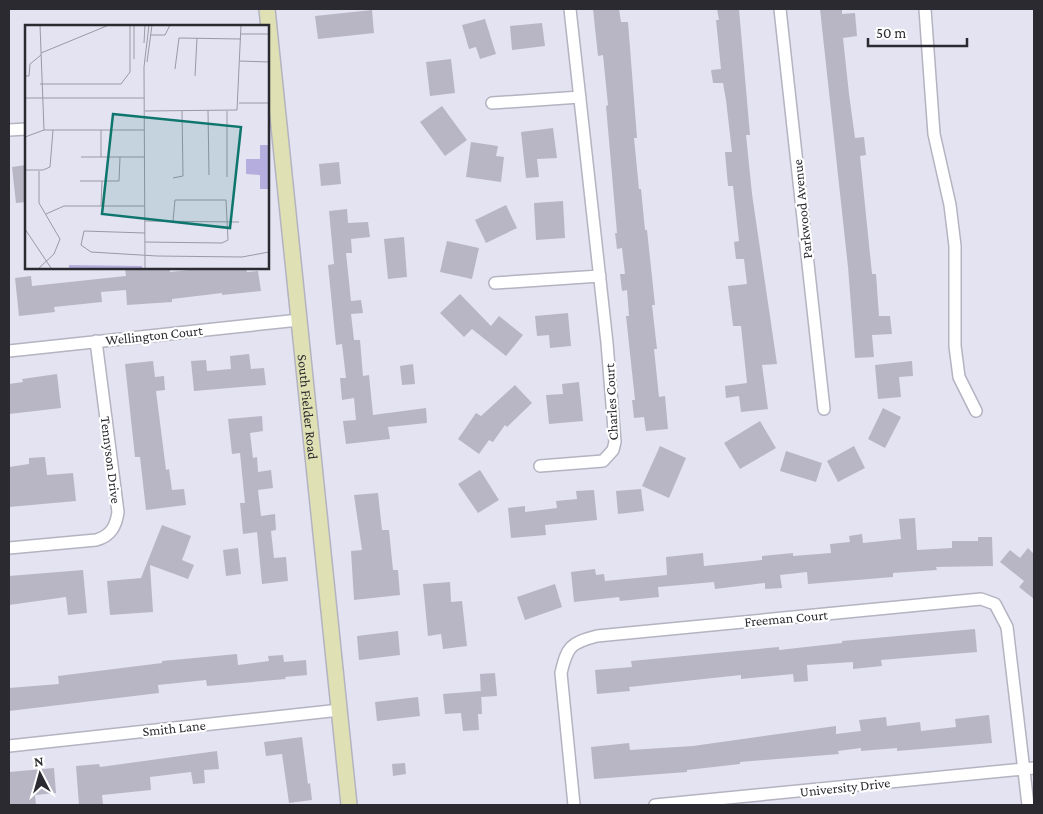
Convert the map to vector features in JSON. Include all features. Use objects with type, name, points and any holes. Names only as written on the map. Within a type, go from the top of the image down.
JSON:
[{"type":"main road","name":"South Fielder Road","points":[[267,9],[268,25]]},
{"type":"main road","name":"South Fielder Road","points":[[269,47],[272,103],[300,320],[349,805]]},
{"type":"street","name":"Charles Court","points":[[540,466],[603,461],[613,450],[615,442],[608,343],[570,9]]},
{"type":"street","name":"Parkwood Avenue","points":[[780,9],[824,409]]},
{"type":"street","points":[[925,9],[934,134],[950,205],[955,246],[955,346],[959,376],[976,410]]},
{"type":"street","points":[[492,103],[580,97]]},
{"type":"street","points":[[9,130],[25,129]]},
{"type":"street","points":[[496,283],[600,276]]},
{"type":"street","name":"Wellington Court","points":[[9,351],[300,320]]},
{"type":"street","name":"Tennyson Drive","points":[[9,548],[96,540],[106,537],[116,523],[118,512],[96,341]]},
{"type":"street","name":"Freeman Court","points":[[574,805],[561,673],[565,655],[577,641],[597,636],[981,599],[995,604],[1008,627],[1029,769],[1028,805]]},
{"type":"street","name":"Smith Lane","points":[[9,746],[340,710]]},
{"type":"street","name":"University Drive","points":[[655,805],[1029,769]]},
{"type":"building","points":[[593,9],[619,9],[621,22],[628,22],[637,138],[634,138],[655,305],[652,305],[657,349],[654,349],[659,397],[665,396],[668,429],[646,431],[644,417],[634,418],[632,400],[635,400],[626,316],[629,316],[627,290],[622,291],[620,274],[625,274],[622,248],[617,249],[615,233],[617,233],[603,55],[598,56]]},
{"type":"building","points":[[717,9],[739,9],[750,135],[746,135],[752,194],[777,364],[762,365],[768,409],[741,412],[739,396],[726,398],[725,386],[747,383],[741,326],[733,326],[728,286],[747,284],[744,259],[736,259],[734,242],[739,241],[733,186],[728,186],[725,152],[732,152],[726,100],[723,83],[713,83],[711,70],[721,69],[716,20],[719,20]]},
{"type":"building","points":[[820,9],[842,9],[842,14],[855,13],[857,36],[843,38],[849,94],[855,138],[864,137],[866,155],[860,156],[872,274],[876,274],[879,316],[890,316],[892,334],[872,335],[874,357],[855,358],[848,267]]},
{"type":"building","points":[[372,10],[374,33],[318,39],[315,16]]},
{"type":"building","points":[[485,19],[496,54],[480,59],[476,47],[469,49],[462,25]]},
{"type":"building","points":[[542,23],[545,46],[512,50],[510,26]]},
{"type":"building","points":[[451,59],[455,93],[430,96],[426,62]]},
{"type":"building","points":[[442,106],[467,140],[445,156],[420,122]]},
{"type":"building","points":[[553,128],[557,158],[537,159],[539,177],[526,178],[521,132]]},
{"type":"building","points":[[471,142],[498,146],[496,156],[504,157],[501,182],[466,177]]},
{"type":"building","points":[[339,162],[341,184],[321,186],[319,164]]},
{"type":"building","points":[[25,165],[25,202],[16,203],[12,167]]},
{"type":"building","points":[[563,201],[565,238],[536,240],[534,203]]},
{"type":"building","points":[[506,205],[517,228],[486,243],[475,220]]},
{"type":"building","points":[[347,209],[348,223],[368,222],[370,237],[351,239],[352,253],[346,253],[351,301],[361,300],[363,313],[351,314],[354,340],[360,340],[363,376],[369,375],[373,415],[426,408],[427,423],[388,427],[390,439],[346,444],[343,421],[356,420],[354,398],[342,400],[340,378],[346,378],[342,344],[336,345],[328,265],[334,264],[329,211]]},
{"type":"building","points":[[404,237],[407,277],[388,279],[384,239]]},
{"type":"building","points":[[447,241],[479,248],[472,279],[440,272]]},
{"type":"building","points":[[125,269],[170,269],[170,272],[198,269],[246,269],[247,272],[258,271],[261,291],[222,295],[222,293],[172,299],[172,302],[127,305],[126,290],[101,292],[102,302],[54,307],[55,312],[19,316],[15,278],[31,276],[32,286],[126,276]]},
{"type":"building","points":[[460,294],[491,326],[499,316],[523,335],[506,356],[472,329],[464,337],[440,313]]},
{"type":"building","points":[[568,313],[571,346],[550,348],[549,335],[537,336],[535,316]]},
{"type":"building","points":[[249,354],[251,369],[264,368],[266,385],[194,391],[191,361],[206,360],[207,371],[231,369],[230,356]]},
{"type":"building","points":[[153,361],[155,377],[164,376],[165,390],[156,391],[166,470],[169,469],[172,490],[184,489],[186,505],[146,510],[140,457],[135,457],[125,364]]},
{"type":"building","points":[[912,361],[913,376],[899,377],[901,397],[878,399],[875,365]]},
{"type":"building","points":[[413,364],[415,384],[402,385],[400,366]]},
{"type":"building","points":[[57,374],[61,408],[9,414],[9,384],[23,382],[22,379]]},
{"type":"building","points":[[579,382],[583,421],[549,424],[546,395],[563,394],[562,384]]},
{"type":"building","points":[[515,385],[532,403],[507,427],[505,425],[493,442],[489,440],[479,454],[458,439],[476,413],[481,416]]},
{"type":"building","points":[[883,408],[901,417],[885,448],[868,439]]},
{"type":"building","points":[[262,416],[263,431],[250,433],[253,458],[257,457],[258,472],[271,470],[273,488],[258,490],[261,516],[275,514],[276,530],[271,531],[274,558],[286,557],[288,581],[262,584],[257,532],[243,534],[240,503],[245,503],[240,453],[232,454],[228,419]]},
{"type":"building","points":[[760,421],[776,448],[740,469],[724,443]]},
{"type":"building","points":[[660,446],[686,458],[669,498],[642,486]]},
{"type":"building","points":[[854,446],[865,468],[838,482],[827,461]]},
{"type":"building","points":[[786,451],[822,463],[816,482],[780,471]]},
{"type":"building","points":[[45,457],[47,475],[73,473],[76,501],[9,507],[9,467],[29,464],[29,458]]},
{"type":"building","points":[[480,470],[499,500],[478,513],[458,484]]},
{"type":"building","points":[[641,489],[644,511],[618,514],[616,491]]},
{"type":"building","points":[[594,490],[597,520],[545,525],[546,535],[511,538],[508,508],[525,506],[525,512],[557,508],[556,501],[577,499],[576,491]]},
{"type":"building","points":[[378,493],[382,530],[389,530],[393,570],[398,570],[400,595],[354,600],[351,551],[362,550],[354,495]]},
{"type":"building","points":[[915,518],[917,550],[952,548],[952,541],[978,541],[978,537],[992,537],[993,566],[936,567],[937,570],[893,573],[893,577],[808,584],[807,572],[780,575],[782,588],[765,589],[765,583],[715,589],[714,582],[658,587],[659,597],[620,601],[619,597],[574,602],[571,572],[595,569],[596,575],[604,574],[605,581],[667,575],[666,557],[703,553],[704,566],[762,560],[762,556],[793,553],[793,556],[831,553],[830,544],[850,542],[849,536],[862,534],[863,543],[901,539],[899,519]]},
{"type":"building","points":[[162,525],[191,536],[182,560],[194,565],[188,579],[150,565],[153,612],[110,615],[107,581],[141,578]]},
{"type":"building","points":[[238,548],[241,574],[226,576],[223,550]]},
{"type":"building","points":[[1028,548],[1034,554],[1034,599],[1019,587],[1024,581],[1000,562],[1010,550],[1020,558]]},
{"type":"building","points":[[83,570],[87,613],[68,615],[66,597],[9,605],[9,576]]},
{"type":"building","points":[[450,582],[451,602],[462,601],[467,646],[443,649],[441,634],[428,636],[423,584]]},
{"type":"building","points":[[555,584],[562,607],[525,620],[517,597]]},
{"type":"building","points":[[975,629],[977,652],[881,660],[882,666],[853,669],[853,662],[807,665],[808,681],[794,682],[793,674],[741,679],[741,675],[629,687],[630,691],[597,694],[595,670],[632,667],[631,661],[779,647],[779,650],[842,643],[842,641]]},
{"type":"building","points":[[398,631],[400,655],[359,660],[357,636]]},
{"type":"building","points":[[237,654],[238,665],[269,661],[268,656],[283,655],[284,662],[306,660],[307,675],[285,677],[286,679],[207,686],[206,680],[158,685],[159,693],[9,711],[9,688],[59,684],[58,676],[162,663],[162,661]]},
{"type":"building","points":[[495,673],[497,696],[481,697],[480,674]]},
{"type":"building","points":[[481,691],[482,714],[478,714],[479,730],[463,731],[461,713],[445,714],[443,694]]},
{"type":"building","points":[[418,697],[420,716],[377,721],[375,702]]},
{"type":"building","points":[[989,715],[992,743],[897,751],[897,748],[861,751],[861,748],[838,751],[839,754],[740,762],[740,764],[687,770],[687,772],[594,779],[591,747],[629,743],[630,750],[693,746],[836,726],[836,734],[861,731],[859,720],[886,717],[887,726],[920,722],[921,731],[956,727],[955,719]]},
{"type":"building","points":[[302,737],[312,800],[289,803],[282,754],[266,756],[264,742]]},
{"type":"building","points":[[217,751],[219,769],[204,770],[205,783],[193,784],[191,772],[150,777],[151,790],[102,795],[103,805],[79,805],[76,766],[99,764],[100,767]]},
{"type":"building","points":[[405,763],[406,774],[393,776],[392,764]]},
{"type":"building","points":[[54,768],[56,793],[35,795],[36,805],[9,805],[9,772]]}]
